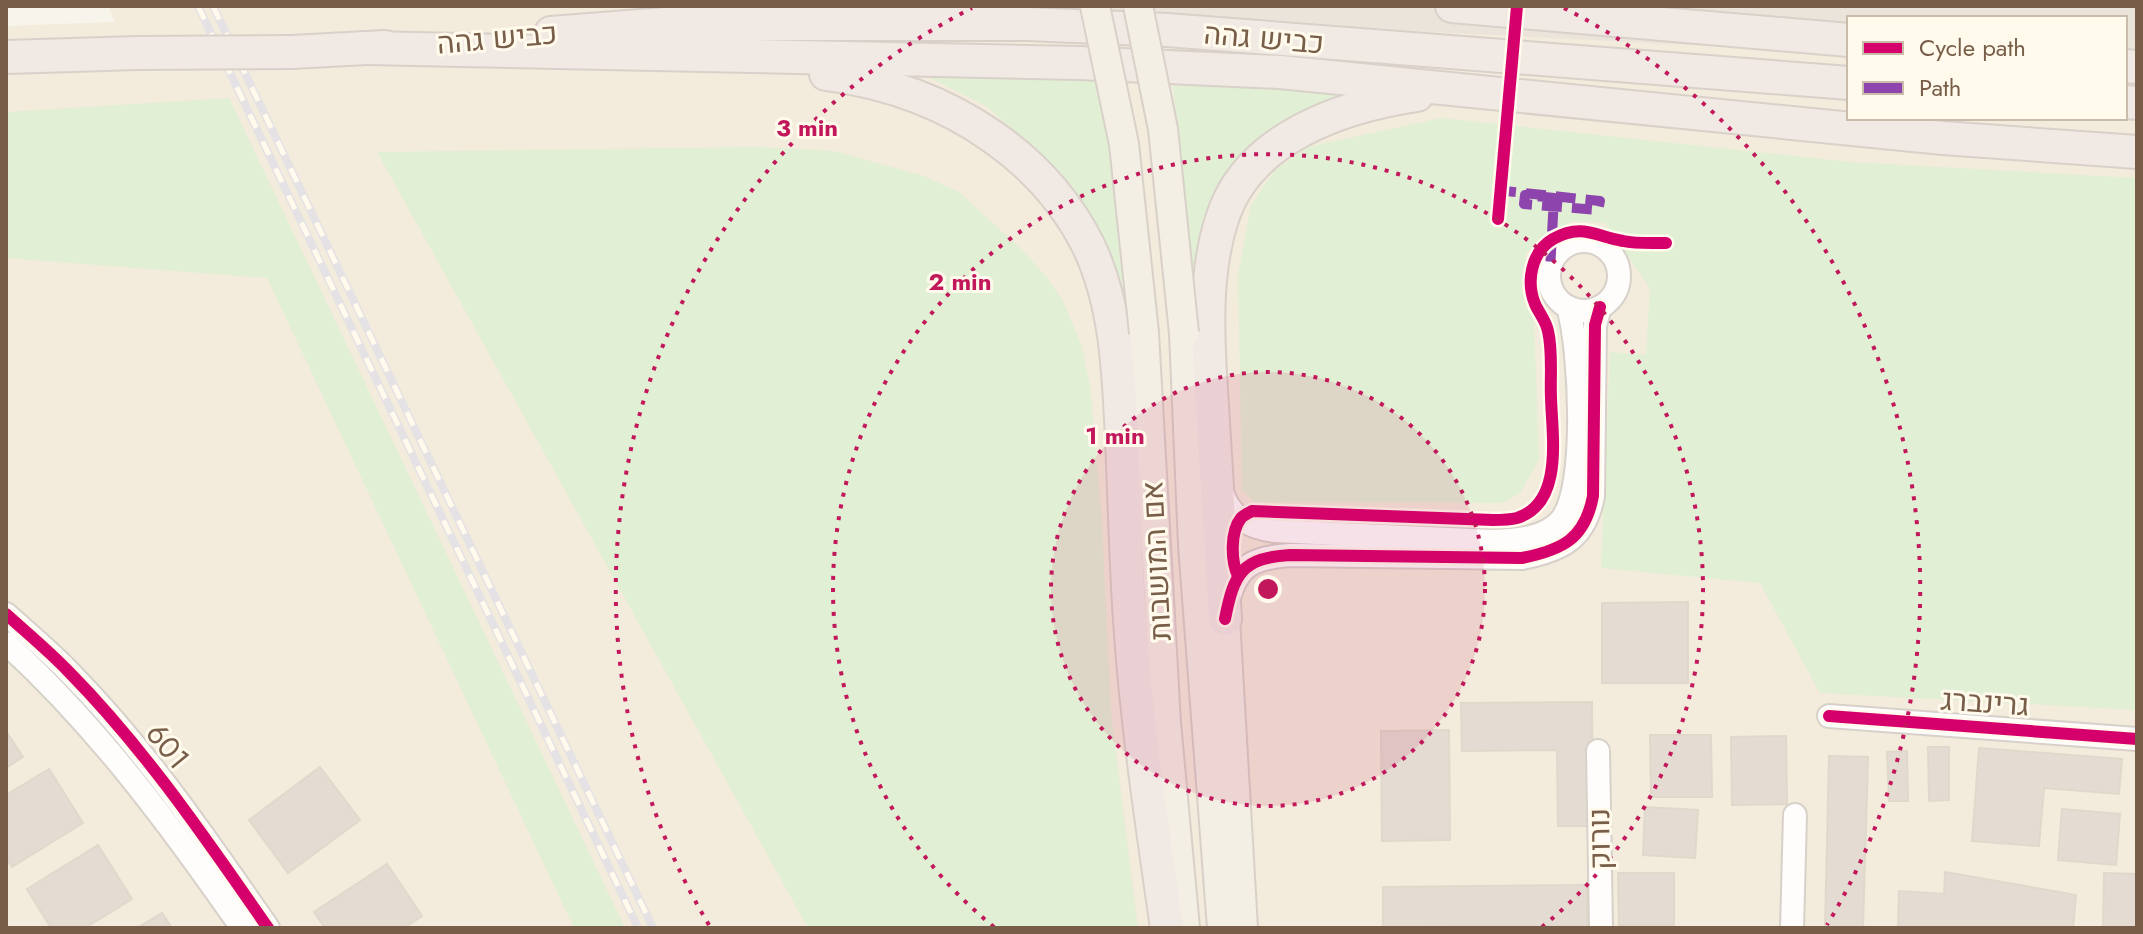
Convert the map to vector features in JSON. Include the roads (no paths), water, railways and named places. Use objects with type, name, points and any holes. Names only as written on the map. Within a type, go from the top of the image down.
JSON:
[{"type":"highway","points":[[1452,6],[1847,40]]},
{"type":"highway","name":"כביש גהה","points":[[6,57],[292,52],[666,24],[1027,24],[1167,30],[1847,83]]},
{"type":"highway","points":[[367,48],[1094,63],[1280,72],[1943,138],[2137,152]]},
{"type":"highway","points":[[664,53],[859,78],[910,91],[950,109],[1015,152],[1068,210],[1087,244],[1102,284],[1117,362],[1131,634],[1167,928]]},
{"type":"highway","points":[[1225,619],[1210,367],[1210,300],[1215,246],[1222,216],[1252,169],[1276,145],[1299,130],[1330,117],[1388,100],[1452,90]]},
{"type":"main road","name":"אם המושבות","points":[[1095,6],[1124,144],[1144,333],[1166,723],[1185,928]]},
{"type":"main road","name":"אם המושבות","points":[[1138,6],[1171,181],[1184,333],[1194,560],[1222,928]]},
{"type":"main road","points":[[1225,619],[1243,928]]},
{"type":"street","points":[[1216,470],[1224,499],[1231,511],[1255,528],[1492,541],[1518,540],[1550,530],[1568,510],[1574,494],[1577,467],[1577,346],[1568,307],[1553,291],[1550,270],[1554,260],[1569,245],[1590,241],[1609,251],[1619,271],[1615,292],[1600,307],[1595,325],[1593,496],[1590,514],[1569,542],[1556,550],[1522,558],[1290,555],[1263,558],[1242,570],[1234,581],[1225,619]]},
{"type":"street","points":[[1568,307],[1579,310],[1600,307]]},
{"type":"street","name":"601","points":[[6,614],[69,671],[123,732],[175,796],[268,928]]},
{"type":"street","name":"601","points":[[6,643],[53,686],[107,746],[158,810],[242,928]]},
{"type":"street","name":"גרינברג","points":[[1829,716],[2137,739]]},
{"type":"street","name":"נורוק","points":[[1598,751],[1601,928]]},
{"type":"street","points":[[1792,928],[1795,815]]},
{"type":"railway","points":[[198,6],[638,928]]},
{"type":"railway","points":[[213,6],[653,928]]}]
